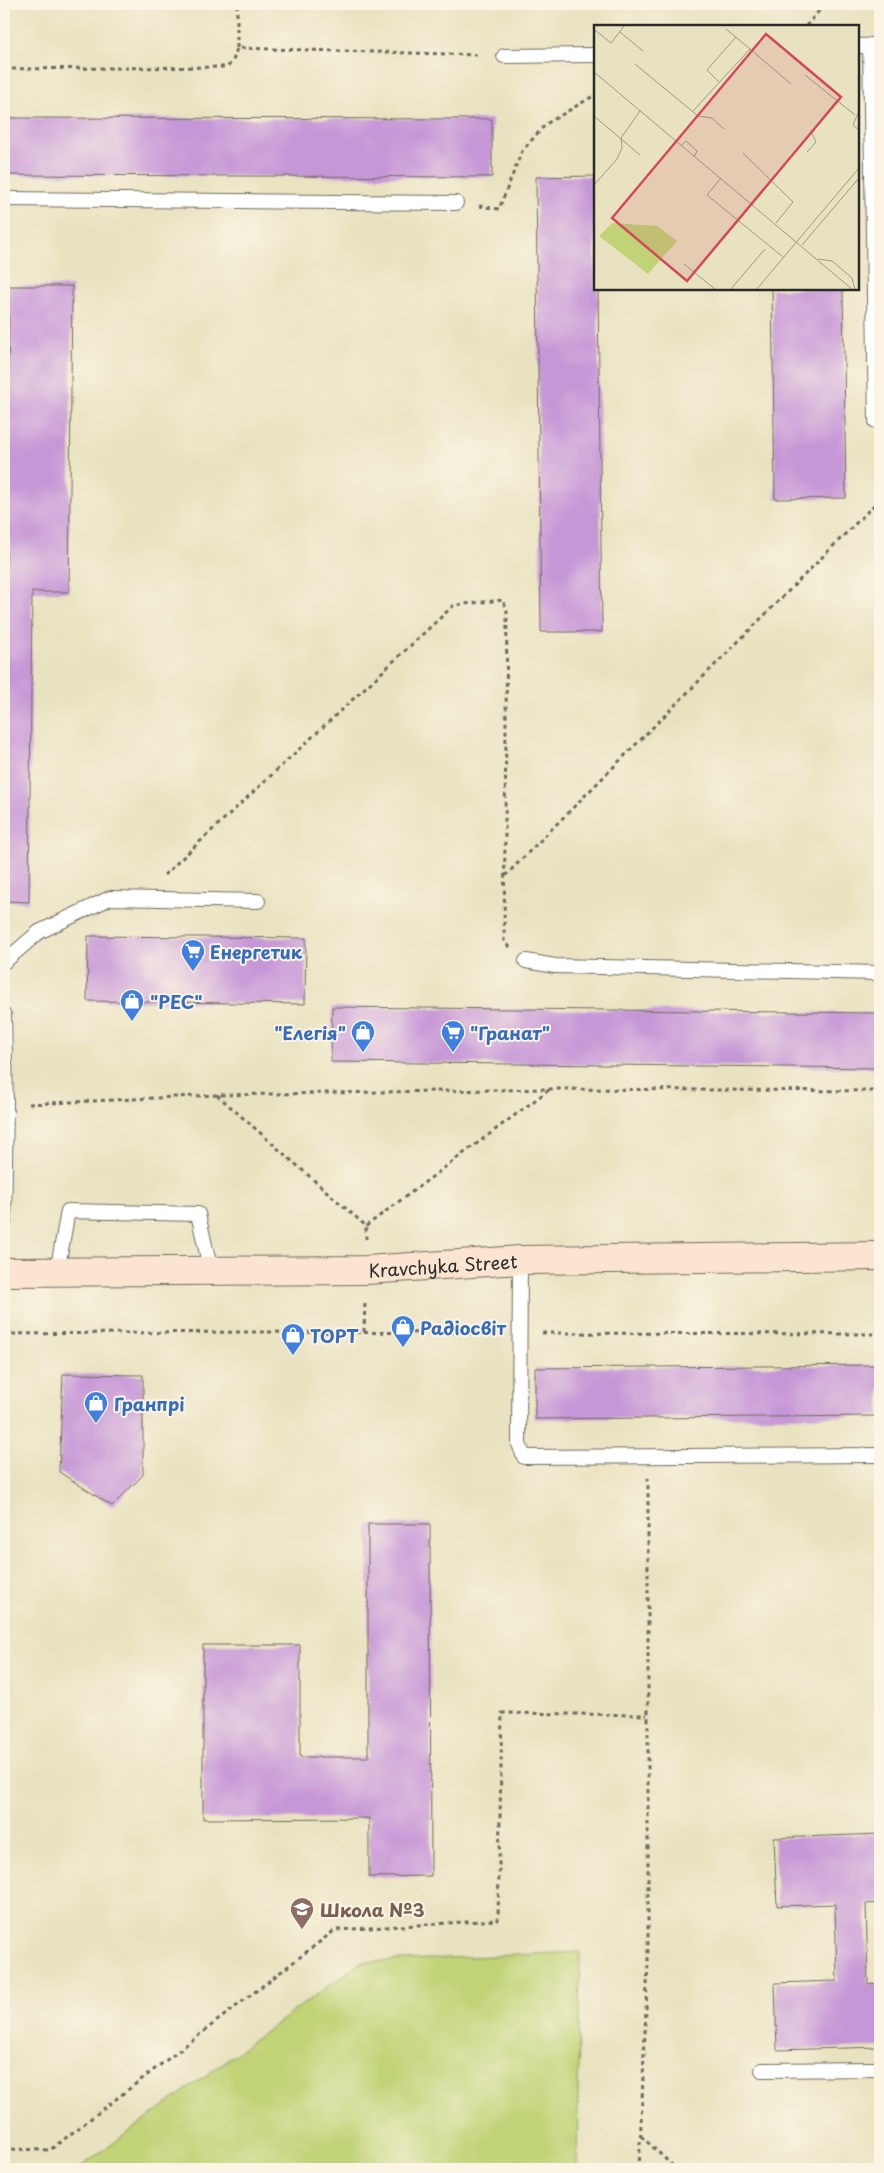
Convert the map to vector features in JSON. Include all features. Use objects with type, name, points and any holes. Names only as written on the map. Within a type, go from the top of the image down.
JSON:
[{"type":"street","name":"Kravchyka Street","points":[[4,1272],[366,1270],[520,1260],[880,1256]]},
{"type":"lane","points":[[869,45],[876,420],[880,422]]},
{"type":"lane","points":[[504,56],[594,56]]},
{"type":"lane","points":[[4,199],[456,203]]},
{"type":"lane","points":[[4,962],[39,932],[110,898],[258,901]]},
{"type":"lane","points":[[526,960],[555,966],[880,973]]},
{"type":"lane","points":[[4,1014],[6,1104],[4,1222]]},
{"type":"lane","points":[[57,1272],[68,1211],[198,1214],[211,1272]]},
{"type":"lane","points":[[520,1260],[519,1444],[524,1457],[880,1455]]},
{"type":"lane","points":[[762,2070],[880,2069]]},
{"type":"path","points":[[4,69],[227,66],[233,61],[237,48],[237,4]]},
{"type":"path","points":[[807,25],[825,4]]},
{"type":"path","points":[[237,48],[504,56]]},
{"type":"path","points":[[456,203],[499,209],[522,151],[546,124],[594,96]]},
{"type":"path","points":[[505,877],[880,499]]},
{"type":"path","points":[[138,899],[454,605],[503,600],[508,612],[504,942],[526,960]]},
{"type":"path","points":[[6,1104],[217,1095],[550,1089],[880,1091]]},
{"type":"path","points":[[217,1095],[366,1226],[550,1089]]},
{"type":"path","points":[[4,1334],[238,1332],[880,1334]]},
{"type":"path","points":[[640,2169],[648,1963],[648,1457]]},
{"type":"path","points":[[4,2149],[50,2150],[335,1930],[498,1920],[502,1713],[647,1715]]},
{"type":"path","points":[[641,2135],[676,2169]]},
{"type":"green space","points":[[580,1952],[577,2169],[78,2169],[361,1962]]},
{"type":"building","points":[[4,118],[492,119],[492,177],[4,175]]},
{"type":"building","points":[[594,176],[594,290],[598,290],[602,632],[541,632],[536,177]]},
{"type":"building","points":[[9,286],[72,286],[69,592],[32,592],[29,902],[4,901],[4,594],[6,594]]},
{"type":"building","points":[[772,290],[843,290],[846,498],[775,499]]},
{"type":"building","points":[[88,936],[306,938],[305,1004],[87,1001]]},
{"type":"building","points":[[332,1007],[880,1013],[880,1068],[331,1062]]},
{"type":"building","points":[[880,1365],[880,1416],[535,1419],[535,1368]]},
{"type":"building","points":[[63,1374],[143,1375],[143,1475],[112,1506],[59,1472]]},
{"type":"building","points":[[368,1524],[430,1524],[431,1876],[369,1877],[369,1818],[203,1819],[203,1645],[300,1645],[300,1757],[368,1757]]},
{"type":"building","points":[[880,1834],[880,1903],[866,1904],[868,1984],[880,1983],[880,2047],[777,2050],[775,1983],[837,1981],[835,1904],[777,1906],[774,1838]]},
{"type":"place","name":"Енергетик","points":[[193,972]]},
{"type":"place","name":"\"РЕС\"","points":[[132,1022]]},
{"type":"place","name":"\"Елегія\"","points":[[363,1053]]},
{"type":"place","name":"\"Гранат\"","points":[[453,1053]]},
{"type":"place","name":"Радіосвіт","points":[[403,1348]]},
{"type":"place","name":"ТОРТ","points":[[293,1356]]},
{"type":"place","name":"Гранпрі","points":[[96,1424]]},
{"type":"place","name":"Школа №3","points":[[302,1930]]}]
